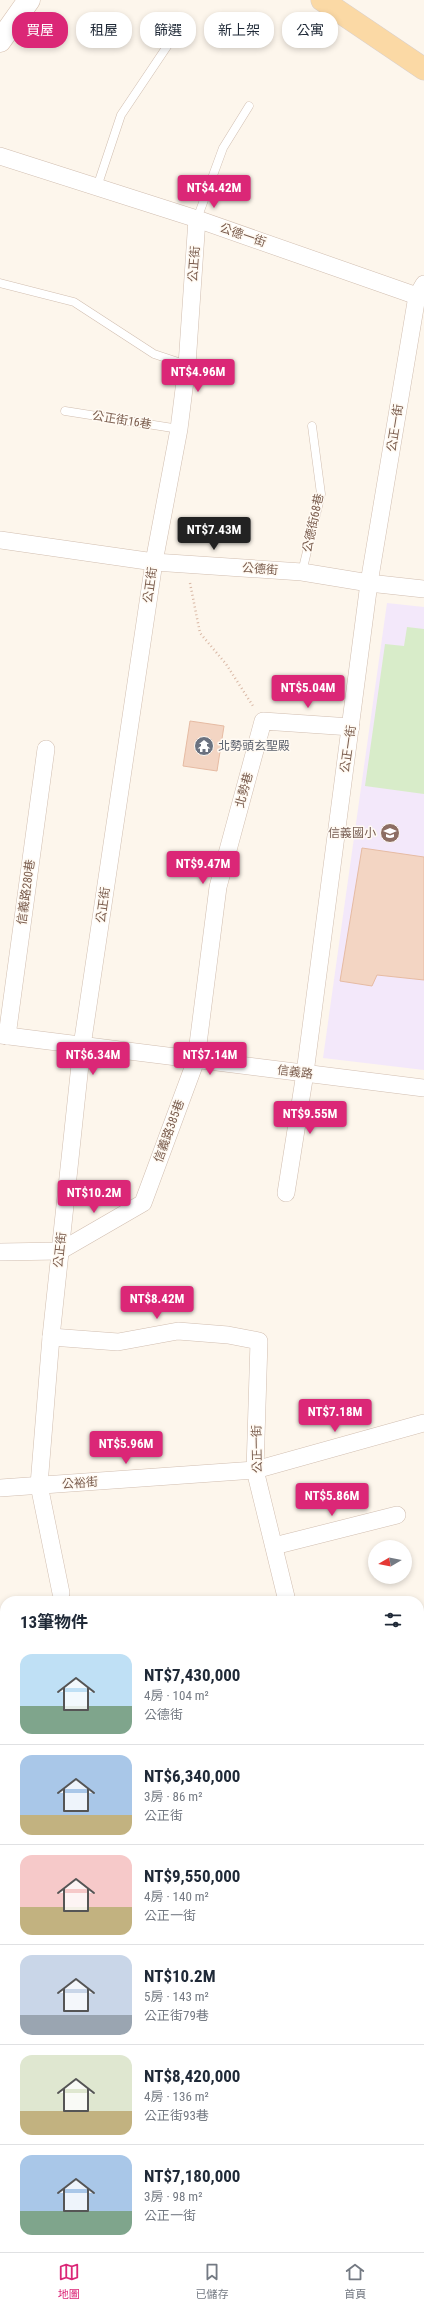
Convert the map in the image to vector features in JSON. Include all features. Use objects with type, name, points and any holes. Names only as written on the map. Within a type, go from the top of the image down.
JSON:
[{"type":"main road","points":[[322,0],[424,69]]},
{"type":"street","points":[[0,41],[29,0]]},
{"type":"street","name":"公德一街","points":[[0,156],[420,290]]},
{"type":"street","name":"公正街","points":[[61,1592],[39,1485],[51,1337],[82,1046],[154,562],[179,429],[187,365],[197,219]]},
{"type":"street","name":"公正一街","points":[[286,1193],[305,1073],[369,583],[420,290]]},
{"type":"street","name":"公德街","points":[[0,540],[154,562],[302,572],[369,583],[424,589]]},
{"type":"street","points":[[263,721],[351,727]]},
{"type":"street","name":"北勢巷","points":[[196,1060],[218,887],[263,721]]},
{"type":"street","name":"信義路280巷","points":[[3,1036],[46,749]]},
{"type":"street","name":"信義路","points":[[3,1036],[424,1088]]},
{"type":"street","name":"信義路385巷","points":[[60,1250],[143,1203],[196,1060]]},
{"type":"street","points":[[0,1252],[60,1250]]},
{"type":"street","name":"公正一街","points":[[51,1337],[118,1342],[178,1332],[228,1335],[259,1341],[255,1470],[286,1596]]},
{"type":"street","name":"公裕街","points":[[0,1488],[255,1470],[424,1423]]},
{"type":"street","points":[[274,1546],[397,1515]]},
{"type":"lane","points":[[97,187],[121,115],[166,48]]},
{"type":"lane","points":[[197,219],[223,148],[249,106]]},
{"type":"lane","points":[[0,283],[74,302],[154,354],[187,365]]},
{"type":"lane","name":"公正街16巷","points":[[65,411],[179,429]]},
{"type":"lane","name":"公德街68巷","points":[[302,572],[321,494],[312,426]]},
{"type":"path","points":[[188,577],[200,633],[226,664],[263,721]]},
{"type":"shaded area","name":"信義國小","points":[[387,603],[424,607],[424,1070],[323,1058]]},
{"type":"green space","points":[[407,627],[424,629],[424,794],[365,786],[385,644],[404,646]]},
{"type":"building","name":"北勢頭玄聖殿","points":[[190,721],[224,726],[217,771],[183,766]]},
{"type":"building","points":[[362,848],[424,857],[424,980],[377,975],[372,986],[340,981]]},
{"type":"place","name":"北勢頭玄聖殿","points":[[204,746]]},
{"type":"place","name":"信義國小","points":[[390,833]]}]
